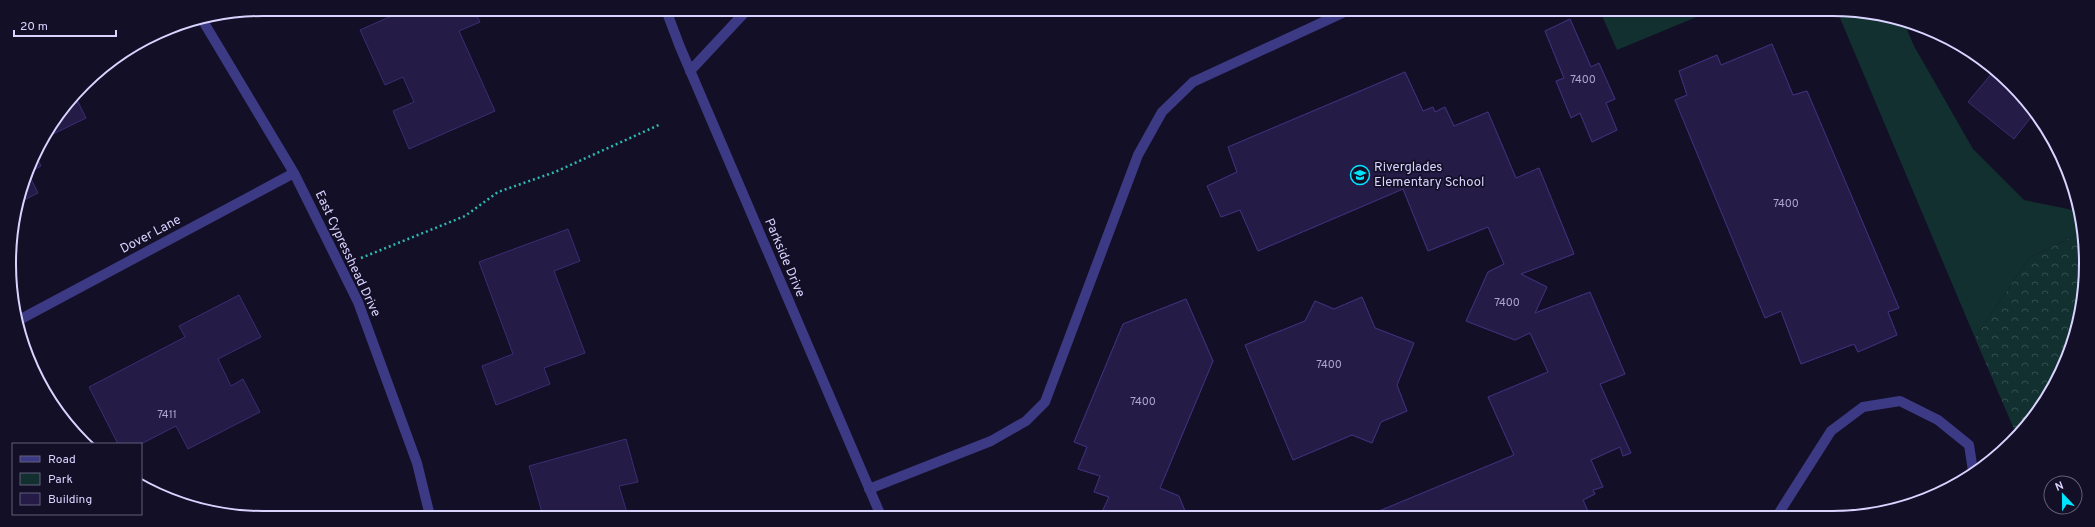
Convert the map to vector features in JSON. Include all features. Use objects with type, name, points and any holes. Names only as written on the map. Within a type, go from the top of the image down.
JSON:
[{"type":"street","name":"Parkside Drive","points":[[668,16],[878,511]]},
{"type":"street","points":[[690,70],[741,16]]},
{"type":"street","points":[[869,489],[991,441],[1026,421],[1045,402],[1138,155],[1162,112],[1192,82],[1336,16]]},
{"type":"street","name":"East Cypresshead Drive","points":[[204,23],[294,173],[358,302],[417,463],[429,511]]},
{"type":"street","name":"Dover Lane","points":[[22,318],[294,173]]},
{"type":"street","points":[[1780,511],[1831,432],[1863,407],[1900,401],[1938,420],[1969,445],[1972,467]]},
{"type":"path","points":[[340,266],[465,216],[498,192],[555,172],[661,124]]},
{"type":"green space","points":[[1602,16],[1699,16],[1617,50]]},
{"type":"green space","points":[[1839,16],[1864,18],[1906,27],[1914,46],[1973,149],[2024,200],[2073,210],[2077,234],[2029,258],[1975,338]]},
{"type":"green space","points":[[2077,234],[2079,264],[2077,296],[2071,328],[2060,358],[2046,387],[2015,431],[1975,338],[2029,258]]},
{"type":"building","points":[[391,16],[477,16],[480,22],[459,31],[495,111],[409,149],[393,111],[414,102],[403,77],[385,85],[360,30]]},
{"type":"building","points":[[1570,19],[1591,67],[1599,63],[1615,99],[1606,103],[1617,130],[1592,142],[1580,113],[1571,118],[1556,81],[1564,78],[1545,31]]},
{"type":"building","points":[[1570,19],[1591,67],[1599,63],[1615,99],[1606,103],[1617,130],[1592,142],[1580,113],[1571,118],[1556,81],[1564,78],[1545,31]]},
{"type":"building","points":[[1772,44],[1793,95],[1807,91],[1899,308],[1888,312],[1897,335],[1858,352],[1854,344],[1801,364],[1781,311],[1765,318],[1675,100],[1687,95],[1679,71],[1717,55],[1721,65]]},
{"type":"building","points":[[1772,44],[1793,95],[1807,91],[1899,308],[1888,312],[1897,335],[1858,352],[1854,344],[1801,364],[1781,311],[1765,318],[1675,100],[1687,95],[1679,71],[1717,55],[1721,65]]},
{"type":"building","points":[[1405,72],[1423,111],[1433,107],[1435,112],[1445,107],[1454,126],[1488,112],[1516,178],[1539,168],[1574,254],[1521,274],[1547,287],[1535,313],[1590,292],[1625,374],[1600,384],[1631,453],[1623,456],[1620,447],[1591,460],[1603,487],[1593,490],[1595,494],[1583,500],[1588,511],[1379,511],[1514,455],[1488,397],[1548,372],[1530,333],[1515,340],[1466,321],[1488,272],[1504,264],[1488,227],[1428,251],[1403,189],[1258,251],[1240,210],[1221,217],[1207,186],[1237,172],[1228,147]]},
{"type":"building","points":[[1405,72],[1423,111],[1433,107],[1435,112],[1445,107],[1454,126],[1488,112],[1516,178],[1539,168],[1574,254],[1521,274],[1547,287],[1535,313],[1590,292],[1625,374],[1600,384],[1631,453],[1623,456],[1620,447],[1591,460],[1603,487],[1593,490],[1595,494],[1583,500],[1588,511],[1379,511],[1514,455],[1488,397],[1548,372],[1530,333],[1515,340],[1466,321],[1488,272],[1504,264],[1488,227],[1428,251],[1403,189],[1258,251],[1240,210],[1221,217],[1207,186],[1237,172],[1228,147]]},
{"type":"building","points":[[1991,74],[2007,88],[2031,117],[2014,139],[1968,102]]},
{"type":"building","points":[[77,100],[86,118],[53,134]]},
{"type":"building","points":[[39,161],[41,166],[35,169]]},
{"type":"building","points":[[31,179],[38,193],[24,200]]},
{"type":"building","points":[[568,229],[580,261],[554,271],[585,353],[544,368],[550,384],[496,405],[482,366],[513,354],[479,262]]},
{"type":"building","points":[[239,295],[261,337],[218,359],[231,386],[243,379],[260,412],[188,449],[176,426],[142,443],[117,443],[89,387],[185,337],[179,326]]},
{"type":"building","points":[[1362,297],[1375,328],[1414,343],[1397,385],[1407,411],[1381,422],[1372,443],[1352,435],[1293,460],[1245,345],[1305,321],[1315,301],[1334,309]]},
{"type":"building","points":[[1362,297],[1375,328],[1414,343],[1397,385],[1407,411],[1381,422],[1372,443],[1352,435],[1293,460],[1245,345],[1305,321],[1315,301],[1334,309]]},
{"type":"building","points":[[1186,299],[1213,361],[1160,488],[1179,496],[1185,511],[1102,511],[1109,497],[1094,492],[1100,476],[1078,469],[1087,447],[1074,442],[1123,324]]},
{"type":"building","points":[[1186,299],[1213,361],[1160,488],[1179,496],[1185,511],[1102,511],[1109,497],[1094,492],[1100,476],[1078,469],[1087,447],[1074,442],[1123,324]]},
{"type":"building","points":[[626,439],[638,482],[619,486],[626,511],[542,511],[529,466]]},
{"type":"place","name":"Riverglades Elementary School","points":[[1360,175]]}]
